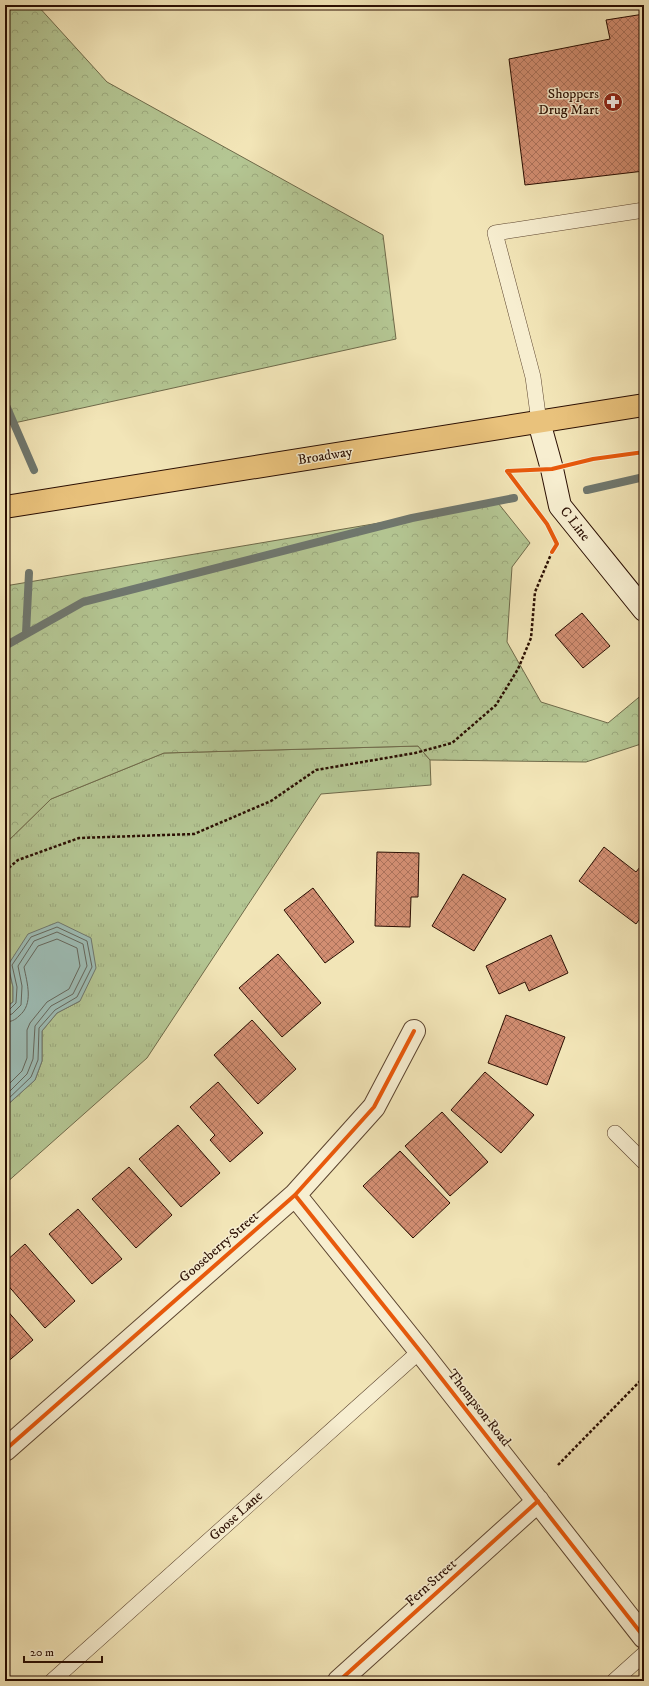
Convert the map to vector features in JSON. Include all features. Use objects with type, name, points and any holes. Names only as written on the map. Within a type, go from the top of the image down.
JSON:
[{"type":"main road","name":"Broadway","points":[[5,507],[644,405]]},
{"type":"street","name":"C Line","points":[[538,422],[552,469],[560,506],[644,610]]},
{"type":"street","name":"Gooseberry Street","points":[[5,1450],[295,1195],[374,1107],[414,1031]]},
{"type":"street","name":"Thompson Road","points":[[295,1195],[420,1351],[644,1637]]},
{"type":"street","name":"Fern Street","points":[[339,1681],[538,1502]]},
{"type":"lane","points":[[538,422],[534,377],[495,233],[644,210]]},
{"type":"lane","points":[[615,1133],[644,1162]]},
{"type":"lane","name":"Goose Lane","points":[[52,1681],[420,1351]]},
{"type":"lane","points":[[614,1681],[644,1654]]},
{"type":"path","points":[[5,871],[18,860],[79,838],[194,834],[271,801],[316,770],[415,753],[452,743],[496,706],[518,669],[531,638],[535,592],[553,550]]},
{"type":"path","points":[[558,1465],[644,1377]]},
{"type":"green space","points":[[5,5],[37,5],[107,82],[383,235],[396,339],[5,425]]},
{"type":"green space","points":[[498,503],[530,543],[512,567],[507,642],[541,702],[608,723],[644,693],[644,743],[586,762],[430,760],[418,746],[164,753],[51,799],[5,844],[5,586]]},
{"type":"green space","points":[[418,746],[430,760],[431,785],[321,794],[147,1058],[5,1184],[5,1107],[35,1080],[42,1061],[42,1031],[57,1013],[80,1001],[8,965],[13,987],[13,1002],[5,1008],[5,844],[51,799],[164,753]]},
{"type":"water","points":[[58,922],[91,938],[96,968],[80,1001],[57,1013],[42,1031],[42,1061],[35,1080],[5,1107],[5,1008],[13,1002],[13,987],[8,965],[28,934]]},
{"type":"building","points":[[644,14],[644,171],[525,185],[509,59],[610,39],[606,20]]},
{"type":"building","points":[[582,613],[610,646],[583,668],[555,635]]},
{"type":"building","points":[[604,847],[636,872],[644,862],[644,913],[636,924],[579,881]]},
{"type":"building","points":[[377,852],[419,853],[418,897],[411,897],[410,927],[375,926]]},
{"type":"building","points":[[463,874],[506,899],[474,951],[432,926]]},
{"type":"building","points":[[313,888],[354,942],[325,963],[284,910]]},
{"type":"building","points":[[551,935],[568,973],[529,991],[525,982],[499,994],[486,966]]},
{"type":"building","points":[[278,954],[321,1003],[282,1037],[239,988]]},
{"type":"building","points":[[506,1015],[565,1037],[547,1085],[488,1063]]},
{"type":"building","points":[[252,1020],[296,1069],[258,1104],[214,1055]]},
{"type":"building","points":[[485,1072],[534,1115],[501,1153],[451,1110]]},
{"type":"building","points":[[218,1082],[263,1133],[230,1162],[210,1140],[215,1135],[190,1107]]},
{"type":"building","points":[[442,1112],[488,1162],[450,1196],[405,1146]]},
{"type":"building","points":[[178,1125],[220,1173],[181,1207],[139,1159]]},
{"type":"building","points":[[400,1151],[450,1203],[413,1238],[363,1186]]},
{"type":"building","points":[[129,1167],[172,1215],[136,1248],[92,1199]]},
{"type":"building","points":[[78,1209],[122,1259],[92,1284],[49,1234]]},
{"type":"building","points":[[25,1244],[75,1301],[45,1328],[5,1282],[5,1262]]},
{"type":"building","points":[[5,1308],[33,1340],[5,1364]]},
{"type":"waterway","points":[[5,403],[34,470]]},
{"type":"waterway","points":[[587,490],[644,477]]},
{"type":"waterway","points":[[5,646],[83,602],[412,518],[514,498]]},
{"type":"waterway","points":[[26,633],[29,573]]},
{"type":"cycle path","points":[[552,552],[557,544],[547,524],[507,471],[552,469],[593,459],[644,452]]},
{"type":"cycle path","points":[[5,1450],[295,1195],[374,1107],[414,1031]]},
{"type":"cycle path","points":[[295,1195],[420,1351],[644,1637]]},
{"type":"cycle path","points":[[339,1681],[538,1501]]},
{"type":"place","name":"Shoppers Drug Mart","points":[[613,102]]}]
